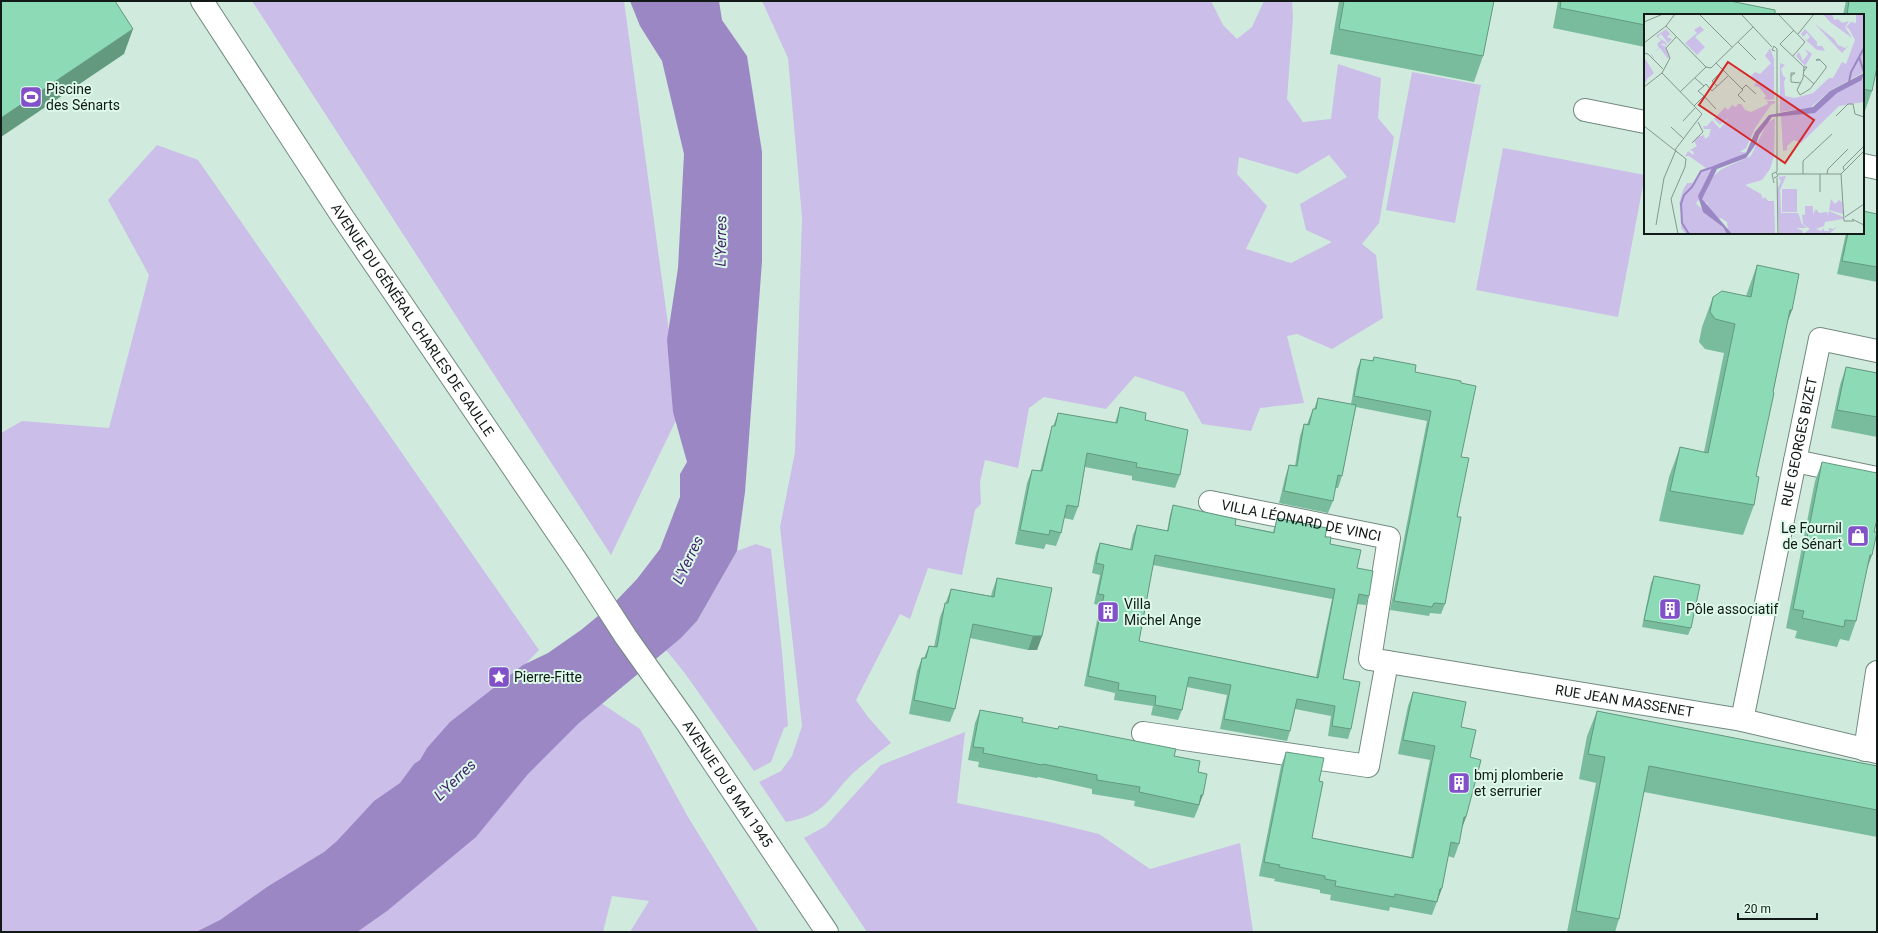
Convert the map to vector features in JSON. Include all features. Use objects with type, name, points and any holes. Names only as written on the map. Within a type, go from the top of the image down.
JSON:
[{"type":"street","name":"AVENUE DU GÉNÉRAL CHARLES DE GAULLE","points":[[202,1],[342,216],[578,563],[626,637]]},
{"type":"street","points":[[1585,110],[1644,122]]},
{"type":"street","points":[[1864,165],[1877,168]]},
{"type":"street","name":"RUE GEORGES BIZET","points":[[1742,720],[1820,339],[1877,351]]},
{"type":"street","points":[[1795,461],[1877,478]]},
{"type":"street","name":"VILLA LÉONARD DE VINCI","points":[[1210,502],[1390,538],[1378,660]]},
{"type":"street","name":"AVENUE DU 8 MAI 1945","points":[[626,637],[687,723],[827,932]]},
{"type":"street","points":[[1143,733],[1368,766],[1378,660]]},
{"type":"street","name":"RUE JEAN MASSENET","points":[[1378,660],[1742,720],[1871,751]]},
{"type":"street","points":[[1871,751],[1877,672]]},
{"type":"shaded area","points":[[252,1],[624,1],[680,412],[611,555]]},
{"type":"shaded area","points":[[762,1],[1211,1],[1223,25],[1237,39],[1252,27],[1264,1],[1292,1],[1293,17],[1287,99],[1303,122],[1331,119],[1338,64],[1381,78],[1378,118],[1394,137],[1379,223],[1362,244],[1376,255],[1383,318],[1332,349],[1297,334],[1287,336],[1304,403],[1260,408],[1251,431],[1202,424],[1184,392],[1135,376],[1106,409],[1044,397],[1029,408],[1018,468],[985,460],[980,482],[981,504],[975,510],[962,575],[928,568],[910,619],[900,614],[856,700],[868,717],[891,743],[852,774],[817,811],[799,819],[786,822],[759,782],[781,771],[792,756],[802,726],[780,527],[795,452],[802,217],[788,58]],"holes":[[[1329,155],[1347,177],[1300,204],[1306,230],[1332,242],[1291,263],[1246,249],[1267,206],[1237,174],[1239,157],[1297,174]]]},
{"type":"shaded area","points":[[1412,72],[1481,85],[1455,223],[1386,210]]},
{"type":"shaded area","points":[[157,145],[198,160],[539,650],[455,738],[307,878],[224,932],[1,932],[1,433],[22,421],[109,428],[149,275],[108,200]]},
{"type":"shaded area","points":[[1503,148],[1644,175],[1618,317],[1476,290]]},
{"type":"shaded area","points":[[756,544],[771,549],[788,726],[784,728],[771,762],[754,771],[684,672],[666,650],[681,638],[697,621],[737,551]]},
{"type":"shaded area","points":[[592,697],[640,729],[688,817],[759,932],[630,932],[649,901],[612,896],[603,932],[320,932]]},
{"type":"shaded area","points":[[965,732],[957,803],[1050,822],[1099,834],[1150,869],[1240,843],[1253,932],[867,932],[804,838],[826,826],[881,765]]},
{"type":"water","name":"L'Yerres","points":[[630,1],[719,1],[722,20],[747,56],[762,152],[762,261],[745,492],[737,551],[697,621],[681,638],[579,723],[528,774],[476,837],[387,911],[357,932],[196,932],[220,920],[267,887],[324,852],[337,841],[374,801],[400,783],[414,764],[420,760],[427,748],[450,722],[523,665],[548,653],[581,630],[615,602],[637,579],[660,549],[680,497],[680,474],[687,462],[673,412],[667,340],[678,268],[684,154],[662,61],[640,26]]},
{"type":"building","name":"Piscine des Sénarts","points":[[1,1],[115,1],[133,29],[1,118]]},
{"type":"building","points":[[1344,1],[1494,1],[1483,56],[1339,29]]},
{"type":"building","points":[[1561,1],[1730,1],[1775,10],[1775,14],[1644,14],[1644,25],[1560,8]]},
{"type":"building","points":[[1849,1],[1877,1],[1877,67],[1872,91],[1864,89],[1864,14],[1847,14]]},
{"type":"building","points":[[1864,211],[1877,214],[1877,267],[1842,261],[1848,234],[1864,234]]},
{"type":"building","points":[[1757,265],[1799,274],[1792,310],[1790,310],[1756,476],[1759,477],[1754,505],[1670,491],[1680,447],[1708,453],[1735,324],[1715,319],[1710,312],[1713,297],[1722,291],[1751,297]]},
{"type":"building","points":[[1374,357],[1416,365],[1415,372],[1461,381],[1461,383],[1476,386],[1461,457],[1469,458],[1457,517],[1461,517],[1445,604],[1434,603],[1432,607],[1394,601],[1431,411],[1354,396],[1361,359],[1373,361]]},
{"type":"building","points":[[1846,367],[1877,373],[1877,417],[1837,410]]},
{"type":"building","points":[[1318,398],[1356,405],[1342,476],[1338,475],[1333,501],[1284,491],[1289,465],[1297,466],[1304,424],[1309,425],[1313,409],[1316,409]]},
{"type":"building","points":[[1120,407],[1146,413],[1145,420],[1188,430],[1180,475],[1136,467],[1137,463],[1087,453],[1078,507],[1067,505],[1061,533],[1050,530],[1049,535],[1020,530],[1032,470],[1042,471],[1052,426],[1055,426],[1058,413],[1117,423]]},
{"type":"building","points":[[1822,462],[1877,473],[1877,519],[1874,532],[1877,532],[1872,555],[1870,555],[1856,621],[1845,620],[1844,627],[1802,618],[1804,611],[1793,609]]},
{"type":"building","points":[[1173,505],[1236,519],[1235,525],[1274,533],[1277,518],[1327,528],[1325,537],[1331,537],[1330,544],[1361,550],[1357,568],[1373,571],[1369,596],[1359,594],[1343,679],[1360,682],[1351,729],[1332,726],[1335,706],[1297,699],[1290,731],[1224,719],[1231,685],[1189,677],[1182,710],[1155,705],[1156,696],[1118,690],[1119,683],[1088,676],[1104,595],[1098,594],[1104,565],[1096,563],[1100,543],[1132,550],[1137,525],[1168,531]],"holes":[[[1155,555],[1335,589],[1318,678],[1139,641]]]},
{"type":"building","name":"Pôle associatif","points":[[1654,576],[1700,585],[1691,628],[1644,620]]},
{"type":"building","points":[[997,578],[1052,588],[1042,636],[1033,636],[973,624],[955,709],[914,700],[922,658],[926,658],[929,646],[937,647],[945,603],[948,603],[951,589],[994,597]]},
{"type":"building","points":[[1413,692],[1466,702],[1461,727],[1476,730],[1470,757],[1481,760],[1466,817],[1464,817],[1459,844],[1451,842],[1442,888],[1440,889],[1437,902],[1395,894],[1394,897],[1335,886],[1336,881],[1325,879],[1325,876],[1279,867],[1280,865],[1264,862],[1286,752],[1324,758],[1319,781],[1323,782],[1312,838],[1413,858],[1435,746],[1403,740]]},
{"type":"building","points":[[980,710],[1023,718],[1022,722],[1058,729],[1059,726],[1176,749],[1174,756],[1200,761],[1198,772],[1207,774],[1203,795],[1201,795],[1199,805],[1139,792],[1140,787],[1097,780],[1097,775],[983,753],[984,748],[973,747]]},
{"type":"building","points":[[1597,711],[1877,766],[1877,810],[1649,766],[1619,919],[1576,911],[1605,757],[1588,754]]},
{"type":"place","name":"Piscine des Sénarts","points":[[31,97]]},
{"type":"place","name":"Le Fournil de Sénart","points":[[1858,536]]},
{"type":"place","name":"Pôle associatif","points":[[1670,609]]},
{"type":"place","name":"Villa Michel Ange","points":[[1108,612]]},
{"type":"place","name":"Pierre-Fitte","points":[[499,677]]},
{"type":"place","name":"bmj plomberie et serrurier","points":[[1459,783]]}]
